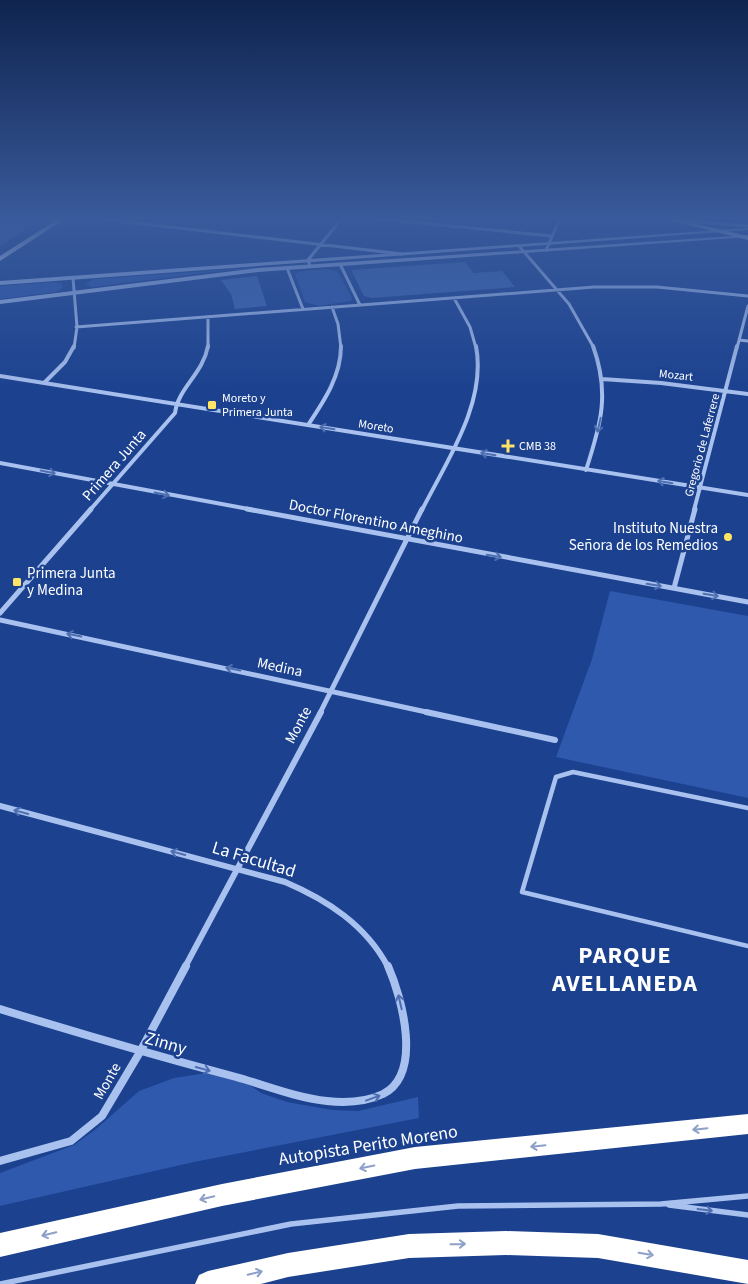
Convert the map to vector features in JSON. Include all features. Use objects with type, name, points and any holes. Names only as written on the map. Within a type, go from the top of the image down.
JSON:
[{"type":"highway","name":"Autopista Perito Moreno","points":[[0,1244],[222,1195],[415,1158],[748,1124]]},
{"type":"highway","points":[[208,1284],[288,1265],[409,1246],[506,1243],[598,1246],[748,1273]]},
{"type":"street","points":[[0,282],[87,277]]},
{"type":"street","points":[[0,302],[208,277]]},
{"type":"street","points":[[290,277],[303,309]]},
{"type":"street","points":[[346,277],[360,305]]},
{"type":"street","points":[[547,277],[586,330],[597,356],[602,379],[601,421],[586,470]]},
{"type":"street","points":[[44,383],[70,355],[76,337],[73,278]]},
{"type":"street","points":[[76,327],[558,290],[642,286],[748,296]]},
{"type":"street","name":"Monte","points":[[0,1161],[70,1141],[102,1116],[140,1052],[332,691],[405,540],[471,411],[478,372],[477,352],[472,330],[454,298]]},
{"type":"street","name":"Gregorio de Laferrere","points":[[674,588],[748,306]]},
{"type":"street","points":[[308,425],[328,396],[341,362],[342,337],[332,307]]},
{"type":"street","name":"Primera Junta","points":[[0,613],[114,485],[175,413],[176,398],[201,368],[207,355],[209,344],[208,317]]},
{"type":"street","points":[[739,340],[748,341]]},
{"type":"street","name":"Moreto","points":[[0,376],[748,495]]},
{"type":"street","name":"Mozart","points":[[602,379],[661,383],[748,394]]},
{"type":"street","name":"Doctor Florentino Ameghino","points":[[0,463],[405,540],[748,602]]},
{"type":"street","name":"Medina","points":[[0,620],[555,740]]},
{"type":"street","name":"La Facultad","points":[[0,806],[270,877],[303,890],[336,910],[360,929],[376,947],[388,965],[397,987],[402,1008],[405,1068],[393,1086],[369,1100],[347,1103],[325,1101]]},
{"type":"street","name":"Zinny","points":[[0,1009],[140,1052],[325,1101]]},
{"type":"lane","points":[[748,808],[573,772],[556,777],[522,892],[748,946]]},
{"type":"lane","points":[[0,1284],[290,1224],[458,1206],[661,1204],[748,1196]]},
{"type":"lane","points":[[661,1204],[748,1216]]},
{"type":"shaded area","points":[[173,277],[92,287],[86,284],[93,279]]},
{"type":"shaded area","points":[[296,277],[341,277],[352,298],[351,301],[319,306],[305,302]]},
{"type":"shaded area","points":[[62,283],[63,288],[56,292],[0,299],[0,286]]},
{"type":"shaded area","points":[[610,591],[748,616],[748,798],[556,757],[592,659]]},
{"type":"shaded area","points":[[206,1073],[244,1081],[261,1093],[287,1102],[332,1110],[358,1111],[418,1097],[419,1118],[194,1162],[0,1206],[0,1173],[74,1145],[96,1129],[139,1091],[174,1078]]},
{"type":"building","points":[[257,277],[267,306],[235,309],[231,294],[221,280]]},
{"type":"building","points":[[354,277],[507,277],[515,287],[372,298],[364,296]]},
{"type":"place","name":"Moreto y Primera Junta","points":[[212,405]]},
{"type":"place","name":"CMB 38","points":[[508,446]]},
{"type":"place","name":"Instituto Nuestra Señora de los Remedios","points":[[728,537]]},
{"type":"place","name":"Primera Junta y Medina","points":[[17,582]]},
{"type":"district","name":"PARQUE AVELLANEDA","points":[[625,969]]}]
